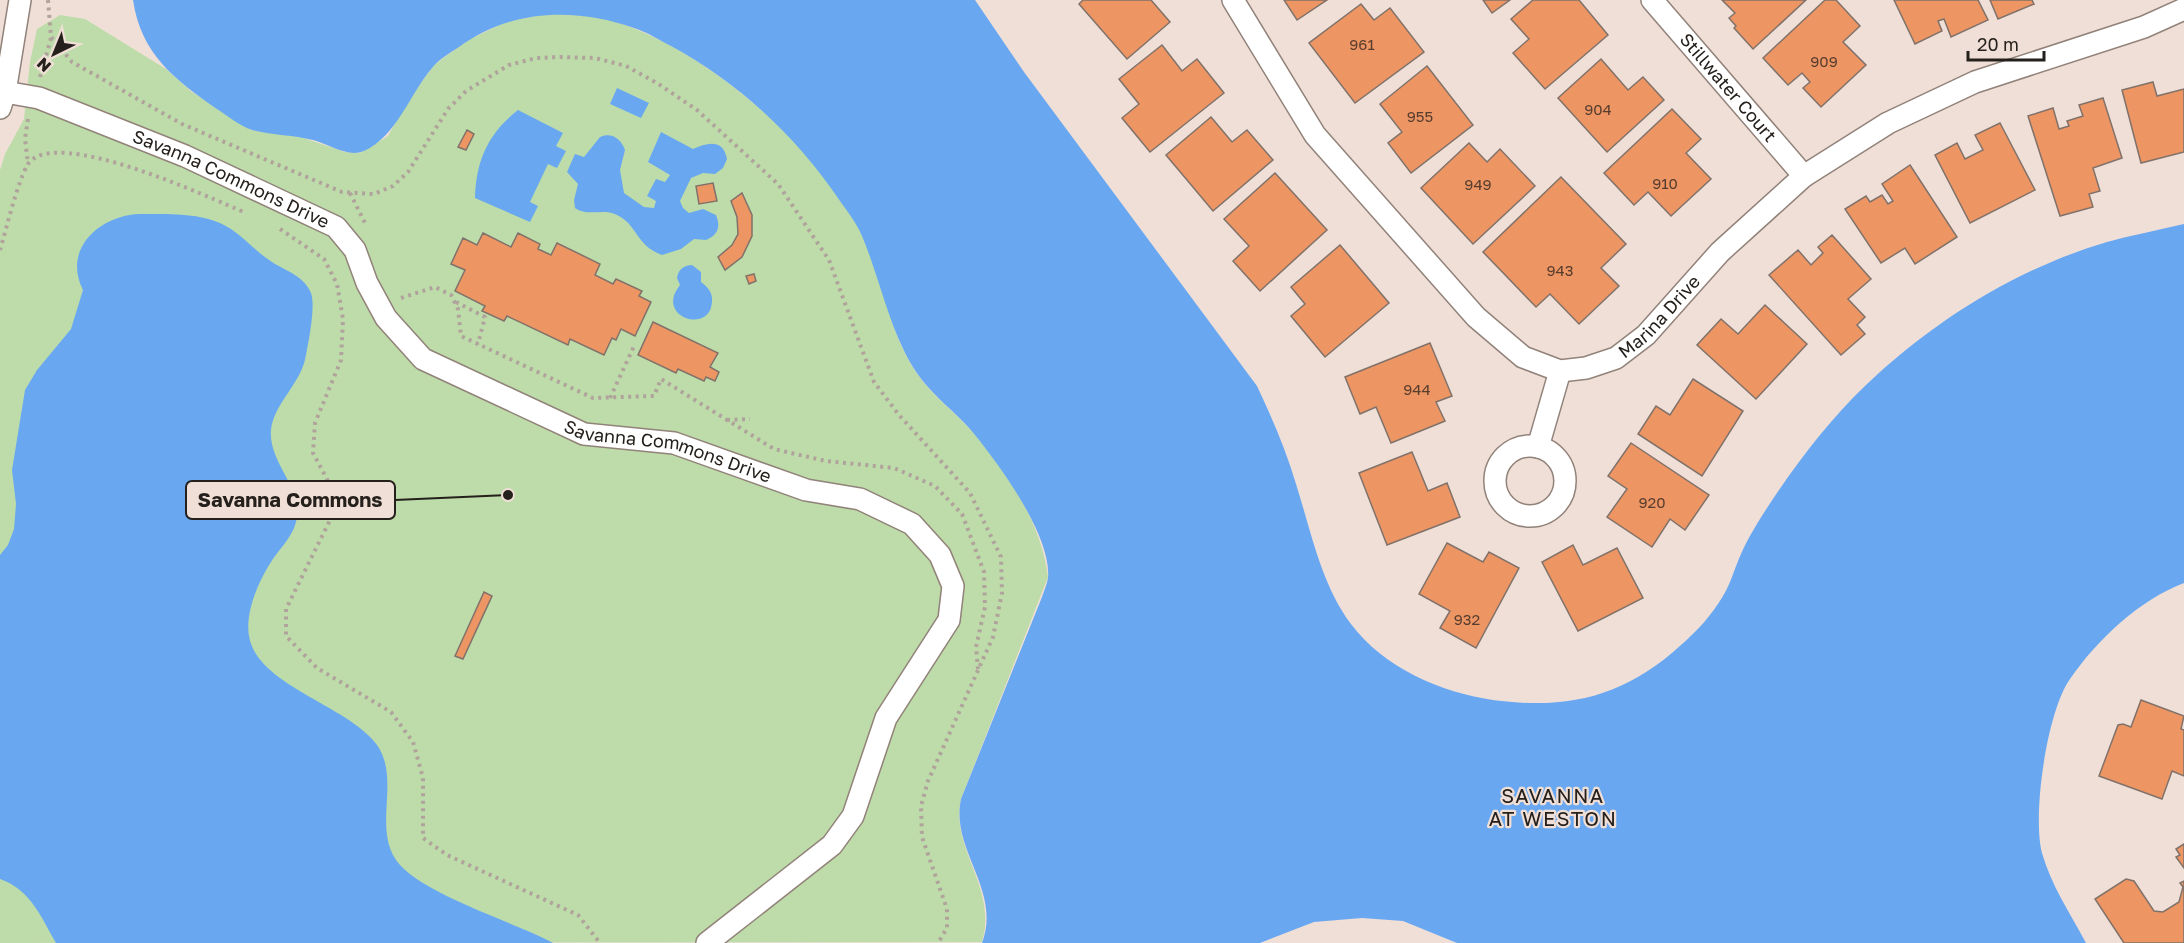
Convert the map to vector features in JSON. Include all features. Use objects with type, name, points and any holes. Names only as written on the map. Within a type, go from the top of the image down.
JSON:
[{"type":"street","points":[[3,100],[20,0]]},
{"type":"street","name":"Marina Drive","points":[[1233,0],[1315,135],[1476,317],[1523,357],[1560,371],[1586,368],[1616,358],[1646,335],[1720,252],[1804,176],[1888,123],[1975,82],[2144,27],[2184,9]]},
{"type":"street","name":"Stillwater Court","points":[[1652,0],[1804,176]]},
{"type":"street","name":"Savanna Commons Drive","points":[[3,100],[39,98],[185,156],[336,227],[355,250],[367,283],[386,318],[423,359],[584,434],[674,443],[806,490],[860,499],[912,524],[940,555],[953,586],[950,620],[886,718],[853,816],[832,845],[707,943]]},
{"type":"street","points":[[1538,447],[1560,371]]},
{"type":"path","points":[[48,0],[51,37],[72,62],[182,124],[342,192],[374,194],[393,186],[408,172],[448,110],[466,91],[509,65],[536,58],[595,58],[626,66],[697,110],[778,184],[829,261],[874,382],[898,415],[970,493],[1001,557],[1002,593],[993,637],[928,781],[921,806],[922,837],[947,909],[946,928],[938,943]]},
{"type":"path","points":[[0,250],[28,164],[41,153],[63,151],[108,160],[251,215]]},
{"type":"path","points":[[350,193],[366,226]]},
{"type":"path","points":[[272,223],[324,259],[337,284],[343,319],[341,360],[315,423],[314,433],[313,453],[329,483],[333,514],[286,609],[286,636],[317,668],[391,712],[413,742],[423,778],[423,838],[447,855],[578,915],[600,943]]},
{"type":"path","points":[[394,292],[396,300],[435,287],[451,295],[460,336],[593,398],[654,396],[661,379],[774,449],[826,461],[894,468],[935,486],[962,514],[984,572],[985,607],[976,647],[978,670]]},
{"type":"path","points":[[454,301],[485,317],[478,344]]},
{"type":"path","points":[[610,398],[635,344]]},
{"type":"path","points":[[727,420],[750,419]]},
{"type":"green space","points":[[546,14],[595,16],[633,28],[672,46],[748,98],[814,163],[840,197],[860,231],[908,359],[929,389],[982,443],[1008,478],[1029,516],[1038,536],[1048,577],[961,799],[959,818],[962,835],[984,904],[985,922],[982,942],[0,943],[0,170],[5,154],[24,119],[30,62],[37,29],[60,15],[85,19],[166,69],[192,92],[251,130],[301,137],[345,152],[360,153],[388,136],[406,103],[434,65],[468,40],[506,22]]},
{"type":"water","points":[[133,0],[975,0],[1024,72],[1257,386],[1288,459],[1324,575],[1351,624],[1364,640],[1414,676],[1453,691],[1493,700],[1520,703],[1570,701],[1594,696],[1638,677],[1660,663],[1681,645],[1714,610],[1726,591],[1757,524],[1813,444],[1866,385],[1892,361],[1949,318],[2009,282],[2073,253],[2107,242],[2184,224],[2184,583],[2151,600],[2120,623],[2093,650],[2070,679],[2062,694],[2048,738],[2040,790],[2039,836],[2042,853],[2056,888],[2086,943],[1457,943],[1403,921],[1362,918],[1314,922],[1260,943],[982,943],[986,924],[986,905],[962,836],[961,799],[1042,597],[1048,578],[1047,561],[1032,520],[994,459],[970,429],[927,387],[912,365],[895,330],[860,232],[823,177],[805,155],[765,113],[743,94],[671,46],[639,30],[612,21],[567,15],[544,15],[521,19],[479,34],[435,65],[385,136],[364,151],[345,152],[313,140],[252,130],[201,98],[174,76],[152,50],[143,36]]},
{"type":"water","points":[[617,88],[649,103],[641,118],[610,104]]},
{"type":"water","points":[[518,110],[563,133],[556,146],[566,151],[557,168],[548,164],[530,202],[538,206],[530,222],[475,198],[481,160],[491,138]]},
{"type":"water","points":[[661,132],[693,149],[709,144],[718,145],[725,152],[727,159],[723,168],[715,174],[703,173],[691,178],[680,201],[689,213],[703,209],[716,215],[718,227],[716,233],[706,240],[694,239],[681,249],[662,255],[641,241],[629,224],[617,215],[606,212],[585,212],[575,208],[574,200],[578,184],[567,172],[575,154],[584,157],[600,137],[612,136],[621,143],[625,150],[620,170],[624,193],[644,207],[654,208],[656,201],[647,196],[656,179],[665,182],[670,175],[648,162]]},
{"type":"water","points":[[140,214],[187,215],[221,223],[266,258],[299,278],[311,293],[312,316],[305,360],[298,378],[281,403],[271,430],[275,455],[293,490],[297,515],[292,532],[266,570],[257,588],[251,608],[249,636],[256,653],[268,668],[285,682],[346,718],[364,731],[377,745],[384,759],[387,774],[387,837],[391,852],[400,865],[431,888],[553,943],[56,943],[40,914],[27,897],[11,884],[0,879],[0,555],[8,545],[14,529],[16,504],[12,470],[25,390],[37,370],[71,329],[83,290],[78,275],[77,261],[81,248],[99,228],[111,221]]},
{"type":"water","points":[[692,265],[701,272],[701,282],[712,296],[709,312],[702,318],[694,320],[678,313],[674,306],[674,296],[680,285],[677,278],[680,270]]},
{"type":"building","points":[[1083,0],[1151,0],[1170,22],[1127,59],[1079,4]]},
{"type":"building","points":[[1284,0],[1327,0],[1297,20]]},
{"type":"building","points":[[1483,0],[1510,0],[1492,13]]},
{"type":"building","points":[[1533,0],[1579,0],[1608,35],[1545,89],[1513,53],[1529,39],[1511,19]]},
{"type":"building","points":[[1722,0],[1806,0],[1753,49],[1734,28],[1736,26],[1729,18],[1735,13]]},
{"type":"building","points":[[1825,0],[1836,0],[1860,26],[1843,42],[1866,65],[1821,107],[1803,88],[1810,82],[1802,73],[1788,85],[1763,58]]},
{"type":"building","points":[[1894,0],[1978,0],[1988,20],[1951,37],[1944,19],[1938,21],[1942,31],[1915,44]]},
{"type":"building","points":[[1990,0],[2032,0],[2034,4],[1998,19]]},
{"type":"building","points":[[1361,4],[1374,20],[1390,8],[1424,52],[1355,103],[1309,43]]},
{"type":"building","points":[[1162,45],[1182,71],[1197,59],[1224,93],[1150,152],[1122,118],[1139,104],[1119,79]]},
{"type":"building","points":[[1601,59],[1628,90],[1643,77],[1664,100],[1607,152],[1558,98]]},
{"type":"building","points":[[1427,66],[1473,125],[1411,173],[1388,143],[1402,132],[1380,104]]},
{"type":"building","points":[[2153,82],[2157,96],[2184,89],[2184,152],[2141,163],[2122,90]]},
{"type":"building","points":[[2103,98],[2122,158],[2093,168],[2100,191],[2089,194],[2093,207],[2060,216],[2028,116],[2053,108],[2059,129],[2069,126],[2067,121],[2083,116],[2079,105]]},
{"type":"building","points":[[1672,109],[1701,139],[1686,153],[1711,179],[1671,216],[1648,192],[1634,205],[1604,173]]},
{"type":"building","points":[[1211,117],[1232,142],[1247,130],[1273,160],[1213,211],[1166,155]]},
{"type":"building","points":[[2000,123],[2035,190],[1970,223],[1935,155],[1957,143],[1965,159],[1983,150],[1975,135]]},
{"type":"building","points":[[467,130],[474,134],[466,150],[458,147]]},
{"type":"building","points":[[1469,143],[1487,162],[1500,149],[1535,186],[1473,244],[1421,188]]},
{"type":"building","points":[[1910,165],[1957,237],[1915,264],[1905,248],[1881,263],[1845,209],[1866,196],[1870,202],[1882,195],[1888,204],[1893,201],[1882,184]]},
{"type":"building","points":[[1275,173],[1327,230],[1260,291],[1233,261],[1249,246],[1224,219]]},
{"type":"building","points":[[1561,177],[1626,244],[1601,268],[1619,286],[1579,324],[1550,294],[1536,307],[1483,252]]},
{"type":"building","points":[[713,183],[717,201],[699,204],[696,186]]},
{"type":"building","points":[[742,193],[752,215],[752,236],[742,257],[725,270],[718,257],[732,245],[738,234],[737,217],[731,201]]},
{"type":"building","points":[[483,233],[511,247],[518,233],[540,244],[538,249],[551,255],[557,243],[600,264],[595,275],[613,284],[616,279],[642,291],[639,296],[651,302],[635,336],[621,329],[616,340],[612,338],[604,355],[570,339],[568,345],[507,316],[504,321],[482,311],[485,306],[455,291],[465,270],[451,264],[463,238],[477,245]]},
{"type":"building","points":[[1832,235],[1871,279],[1848,299],[1865,317],[1857,325],[1865,334],[1841,355],[1769,275],[1798,250],[1811,265],[1823,253],[1818,247]]},
{"type":"building","points":[[1340,245],[1389,303],[1325,357],[1291,316],[1305,304],[1291,287]]},
{"type":"building","points":[[754,274],[756,281],[749,284],[746,276]]},
{"type":"building","points":[[1765,305],[1807,344],[1756,399],[1697,345],[1721,319],[1738,334]]},
{"type":"building","points":[[653,322],[718,353],[710,367],[719,372],[715,381],[706,377],[704,381],[678,369],[676,373],[638,355]]},
{"type":"building","points":[[1430,343],[1452,396],[1436,402],[1445,421],[1391,443],[1376,407],[1360,414],[1345,377]]},
{"type":"building","points":[[1693,379],[1743,411],[1702,476],[1638,434],[1656,406],[1670,415]]},
{"type":"building","points":[[1631,443],[1709,495],[1685,530],[1670,519],[1652,547],[1607,517],[1627,489],[1608,476]]},
{"type":"building","points":[[1412,452],[1428,491],[1447,483],[1460,517],[1387,545],[1359,473]]},
{"type":"building","points":[[1447,543],[1483,562],[1489,552],[1519,568],[1476,648],[1440,628],[1450,611],[1419,594]]},
{"type":"building","points":[[1573,545],[1583,565],[1617,548],[1643,598],[1578,631],[1542,562]]},
{"type":"building","points":[[484,592],[492,596],[463,659],[455,656]]},
{"type":"building","points":[[2141,700],[2184,716],[2181,729],[2184,730],[2184,776],[2172,771],[2162,799],[2099,776],[2118,725],[2131,727]]},
{"type":"building","points":[[2184,844],[2184,868],[2176,857],[2180,855],[2176,849]]},
{"type":"building","points":[[2126,879],[2134,881],[2154,911],[2163,912],[2179,902],[2183,887],[2180,883],[2184,881],[2184,943],[2124,943],[2095,899]]},
{"type":"place","name":"Savanna Commons","points":[[508,495]]},
{"type":"district","name":"SAVANNA AT WESTON","points":[[1553,808]]}]
